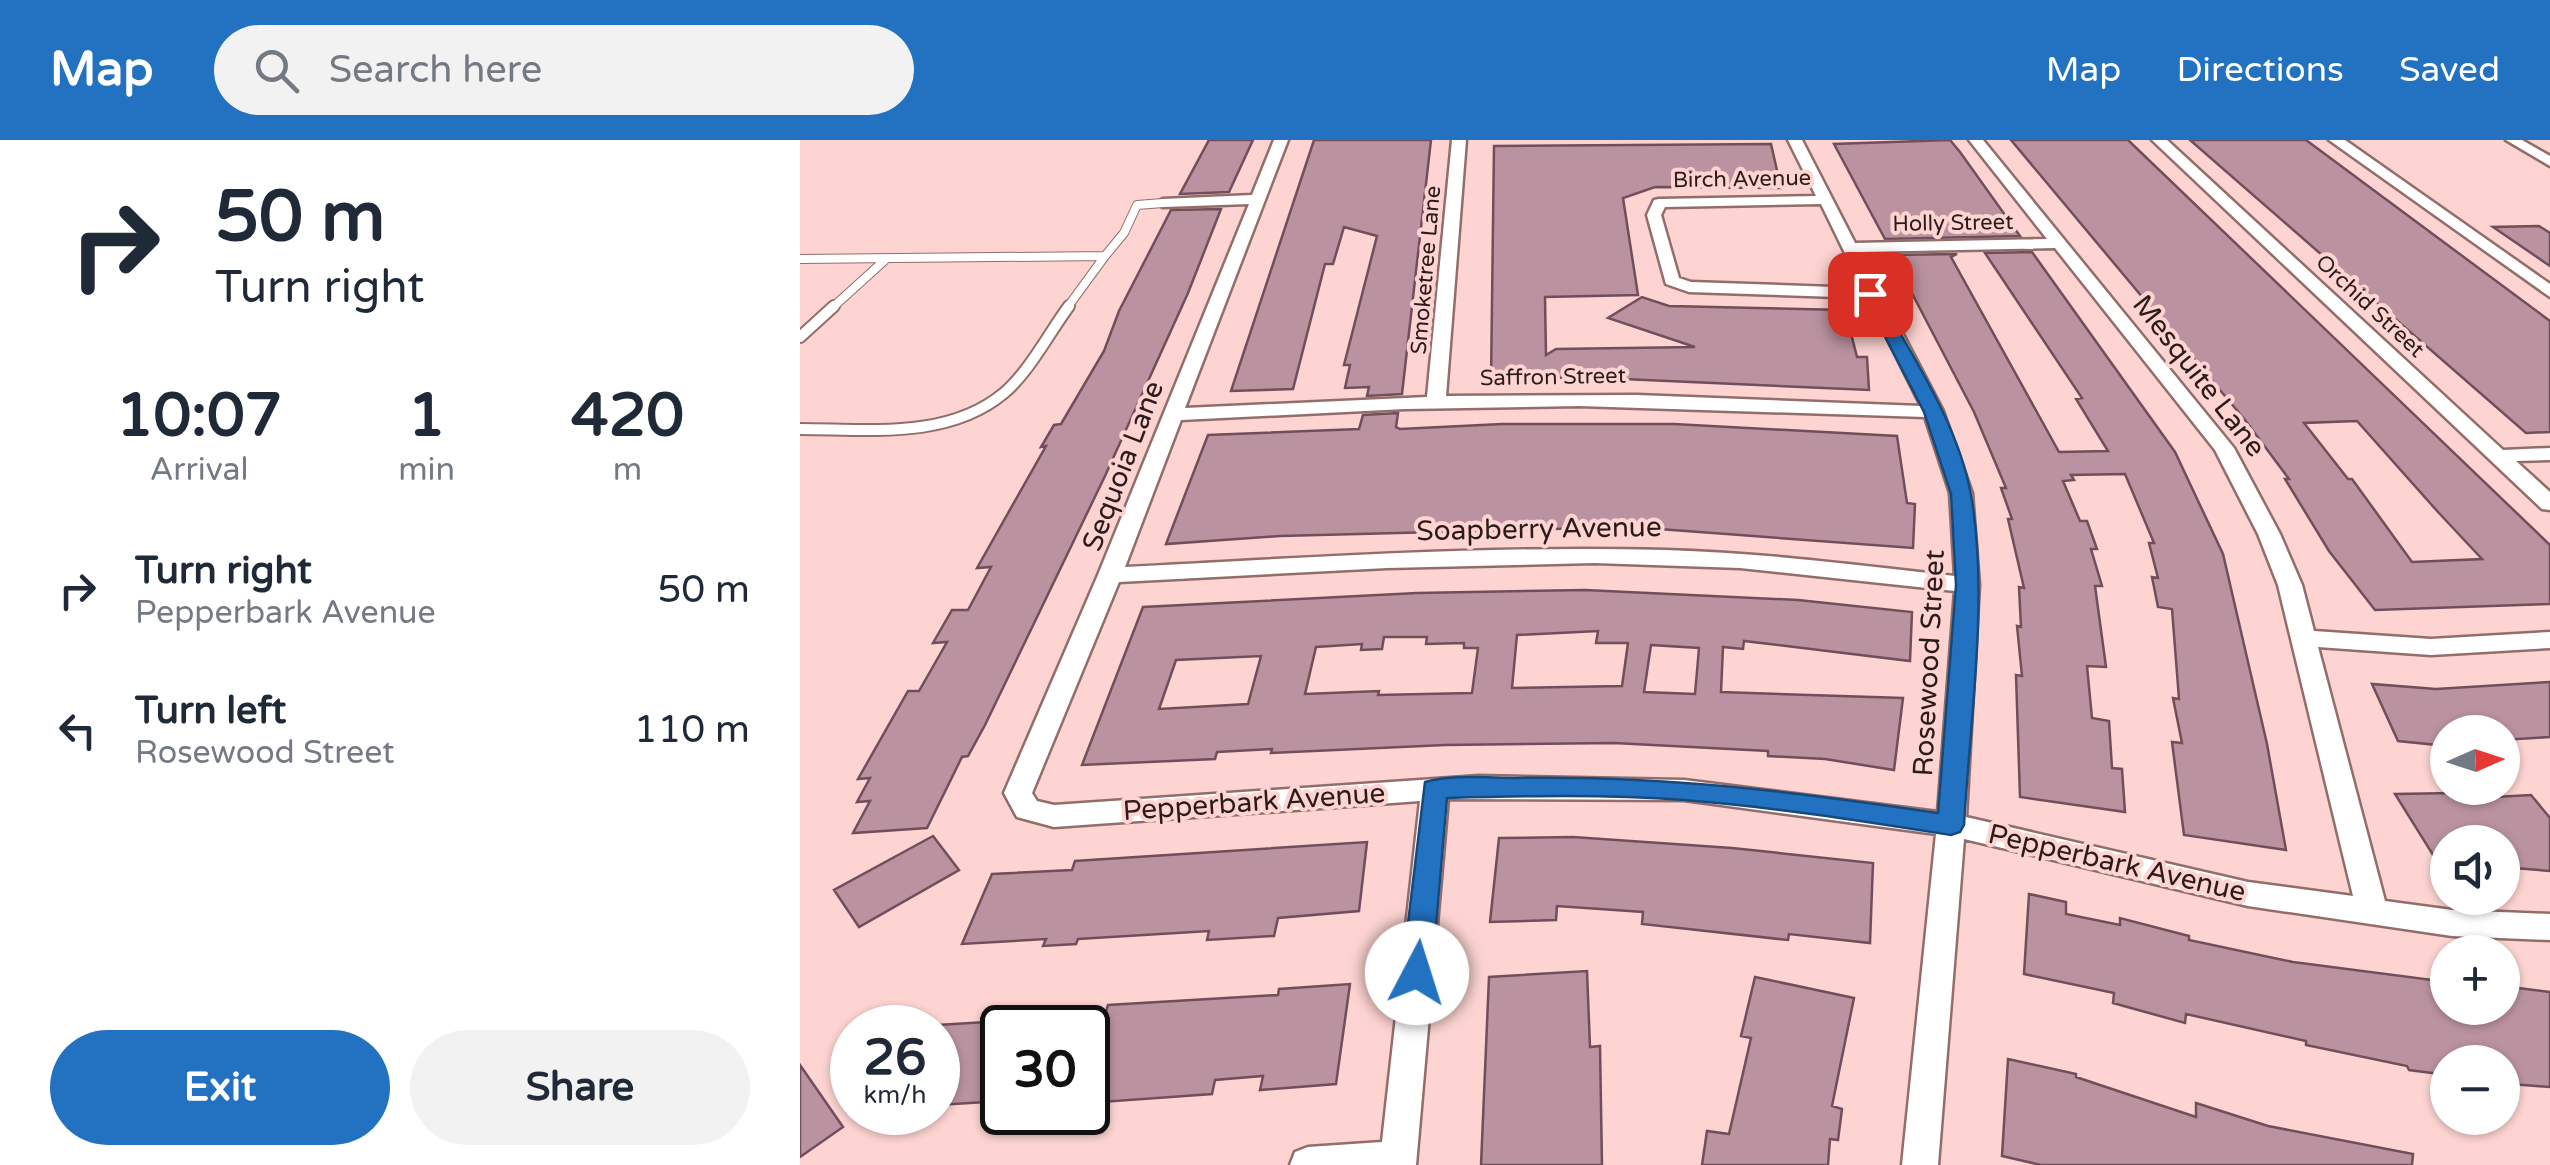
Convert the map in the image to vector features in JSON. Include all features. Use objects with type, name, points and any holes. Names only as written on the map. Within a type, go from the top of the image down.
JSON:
[{"type":"street","name":"Sequoia Lane","points":[[1027,809],[1018,793],[1110,575],[1281,140]]},
{"type":"street","name":"Smoketree Lane","points":[[1436,404],[1459,140]]},
{"type":"street","name":"Rosewood Street","points":[[1795,140],[1933,412],[1961,494],[1967,585],[1951,825],[1920,1165]]},
{"type":"street","name":"Mesquite Lane","points":[[1976,140],[2224,448],[2270,534],[2305,638],[2373,913]]},
{"type":"street","name":"Orchid Street","points":[[2159,140],[2550,504]]},
{"type":"street","points":[[2336,140],[2550,292]]},
{"type":"street","points":[[2513,140],[2550,162]]},
{"type":"street","points":[[1162,203],[1258,199]]},
{"type":"street","name":"Birch Avenue","points":[[1826,200],[1659,203],[1654,215],[1672,281],[1678,285],[1870,294]]},
{"type":"street","name":"Holly Street","points":[[1849,248],[2058,243]]},
{"type":"street","name":"Saffron Street","points":[[1173,414],[1634,401],[1885,414],[1933,412]]},
{"type":"street","points":[[2498,456],[2550,454]]},
{"type":"street","name":"Soapberry Avenue","points":[[1110,575],[1492,557],[1648,557],[1818,568],[1967,585]]},
{"type":"street","points":[[2305,638],[2431,647],[2550,640]]},
{"type":"street","name":"Pepperbark Avenue","points":[[1027,809],[1054,816],[1434,789],[1581,786],[1684,790],[1951,825],[2248,894],[2452,923],[2550,927]]},
{"type":"street","points":[[1308,1165],[1399,1161],[1434,789]]},
{"type":"lane","points":[[800,429],[939,425],[987,409],[1007,391],[1124,233],[1137,205],[1162,203]]},
{"type":"lane","points":[[800,259],[1104,256]]},
{"type":"lane","points":[[800,337],[886,259]]},
{"type":"building","points":[[1209,140],[1253,140],[1229,192],[1180,194]]},
{"type":"building","points":[[1314,140],[1431,140],[1402,394],[1367,396],[1369,387],[1345,388],[1350,365],[1344,365],[1377,236],[1344,227],[1333,264],[1325,264],[1293,389],[1231,391]]},
{"type":"building","points":[[1950,140],[2020,236],[1885,239],[1834,144]]},
{"type":"building","points":[[2011,140],[2128,140],[2550,545],[2550,604],[2375,610],[2329,551],[2285,479],[2289,479],[2245,420]],"holes":[[[2357,421],[2482,559],[2412,562],[2352,479],[2348,479],[2304,423]]]},
{"type":"building","points":[[2190,140],[2306,140],[2550,321],[2550,432],[2526,433]]},
{"type":"building","points":[[1771,144],[1781,188],[1655,187],[1623,198],[1638,295],[1545,297],[1546,355],[1556,349],[1695,347],[1608,318],[1642,297],[1669,306],[1845,310],[1857,357],[1867,357],[1869,390],[1578,377],[1491,381],[1494,146]]},
{"type":"building","points":[[1221,209],[1188,293],[1105,476],[985,725],[968,756],[962,757],[927,828],[853,833],[870,801],[857,802],[870,778],[858,779],[908,691],[919,691],[947,642],[933,643],[952,610],[968,610],[991,567],[977,568],[1046,446],[1041,447],[1054,425],[1061,424],[1104,351],[1119,311],[1171,210]]},
{"type":"building","points":[[2539,226],[2550,233],[2550,266],[2493,227]]},
{"type":"building","points":[[2032,252],[2175,452],[2223,554],[2267,744],[2286,850],[2184,835],[2172,742],[2182,743],[2173,698],[2179,699],[2172,609],[2158,607],[2152,577],[2158,578],[2149,543],[2154,543],[2125,474],[2071,475],[2074,480],[2063,481],[2080,521],[2087,521],[2097,549],[2091,549],[2102,586],[2095,586],[2106,667],[2087,666],[2092,718],[2109,721],[2112,768],[2122,769],[2125,812],[2020,797],[2016,675],[2022,676],[2017,626],[2021,627],[2019,587],[2024,588],[2008,519],[2012,519],[2001,488],[2006,488],[1974,412],[1892,255],[1957,254],[1951,257],[2059,452],[2108,451],[2076,399],[2082,398],[1985,253]]},
{"type":"building","points":[[1398,413],[1396,427],[1400,429],[1502,424],[1674,424],[1897,436],[1907,503],[1915,504],[1913,548],[1632,527],[1280,536],[1166,544],[1208,435],[1359,429],[1363,415]]},
{"type":"building","points":[[1585,590],[1798,600],[1912,612],[1910,661],[1744,641],[1743,649],[1723,647],[1721,692],[1903,698],[1894,770],[1825,759],[1768,756],[1768,751],[1614,743],[1271,753],[1272,749],[1217,752],[1215,759],[1082,765],[1143,607],[1417,593]],"holes":[[[1598,631],[1596,643],[1628,643],[1622,686],[1512,688],[1517,635]],[[1384,637],[1427,637],[1426,644],[1464,643],[1464,648],[1478,648],[1472,693],[1305,694],[1316,647],[1362,644],[1361,650],[1382,649]],[[1651,645],[1699,648],[1695,694],[1644,692]],[[1261,656],[1248,704],[1159,709],[1176,660]]]},
{"type":"building","points":[[2550,682],[2550,737],[2520,739],[2520,715],[2430,715],[2430,744],[2398,741],[2372,684],[2436,689]]},
{"type":"building","points":[[2430,793],[2430,805],[2520,805],[2520,796],[2531,795],[2550,818],[2550,871],[2520,868],[2520,825],[2430,825],[2430,850],[2395,794]]},
{"type":"building","points":[[933,836],[959,870],[859,927],[834,890]]},
{"type":"building","points":[[1573,837],[1873,863],[1870,943],[1789,934],[1788,940],[1642,924],[1643,912],[1557,906],[1556,920],[1490,922],[1499,838]]},
{"type":"building","points":[[1367,842],[1359,911],[1278,918],[1274,936],[1207,940],[1209,931],[1078,939],[1076,944],[1043,946],[1046,939],[962,944],[992,874],[1072,870],[1075,861]]},
{"type":"building","points":[[2029,894],[2066,902],[2066,914],[2120,925],[2120,918],[2189,936],[2189,940],[2293,962],[2430,980],[2430,1025],[2520,1025],[2520,988],[2550,992],[2550,1087],[2520,1085],[2520,1045],[2430,1045],[2430,1073],[2409,1070],[2407,1066],[2186,1014],[2185,1023],[2113,1003],[2114,993],[2024,974]]},
{"type":"building","points":[[1587,971],[1590,1047],[1600,1046],[1602,1165],[1481,1165],[1489,977]]},
{"type":"building","points":[[1755,977],[1854,998],[1832,1106],[1842,1109],[1838,1140],[1830,1139],[1828,1165],[1702,1165],[1707,1131],[1729,1134],[1751,1038],[1741,1036]]},
{"type":"building","points":[[1350,984],[1336,1084],[1260,1090],[1263,1076],[1215,1080],[1212,1094],[1110,1101],[1108,1005],[1278,995],[1279,989]]},
{"type":"building","points":[[980,1022],[980,1102],[960,1104],[960,1024]]},
{"type":"building","points":[[2008,1059],[2076,1074],[2196,1117],[2196,1103],[2268,1126],[2413,1154],[2412,1165],[2041,1165],[2002,1156]]},
{"type":"building","points":[[800,1065],[830,1108],[832,1135],[800,1157]]},
{"type":"route","points":[[1417,973],[1434,789],[1581,786],[1684,790],[1951,825],[1967,585],[1961,494],[1933,412],[1870,294]]}]
